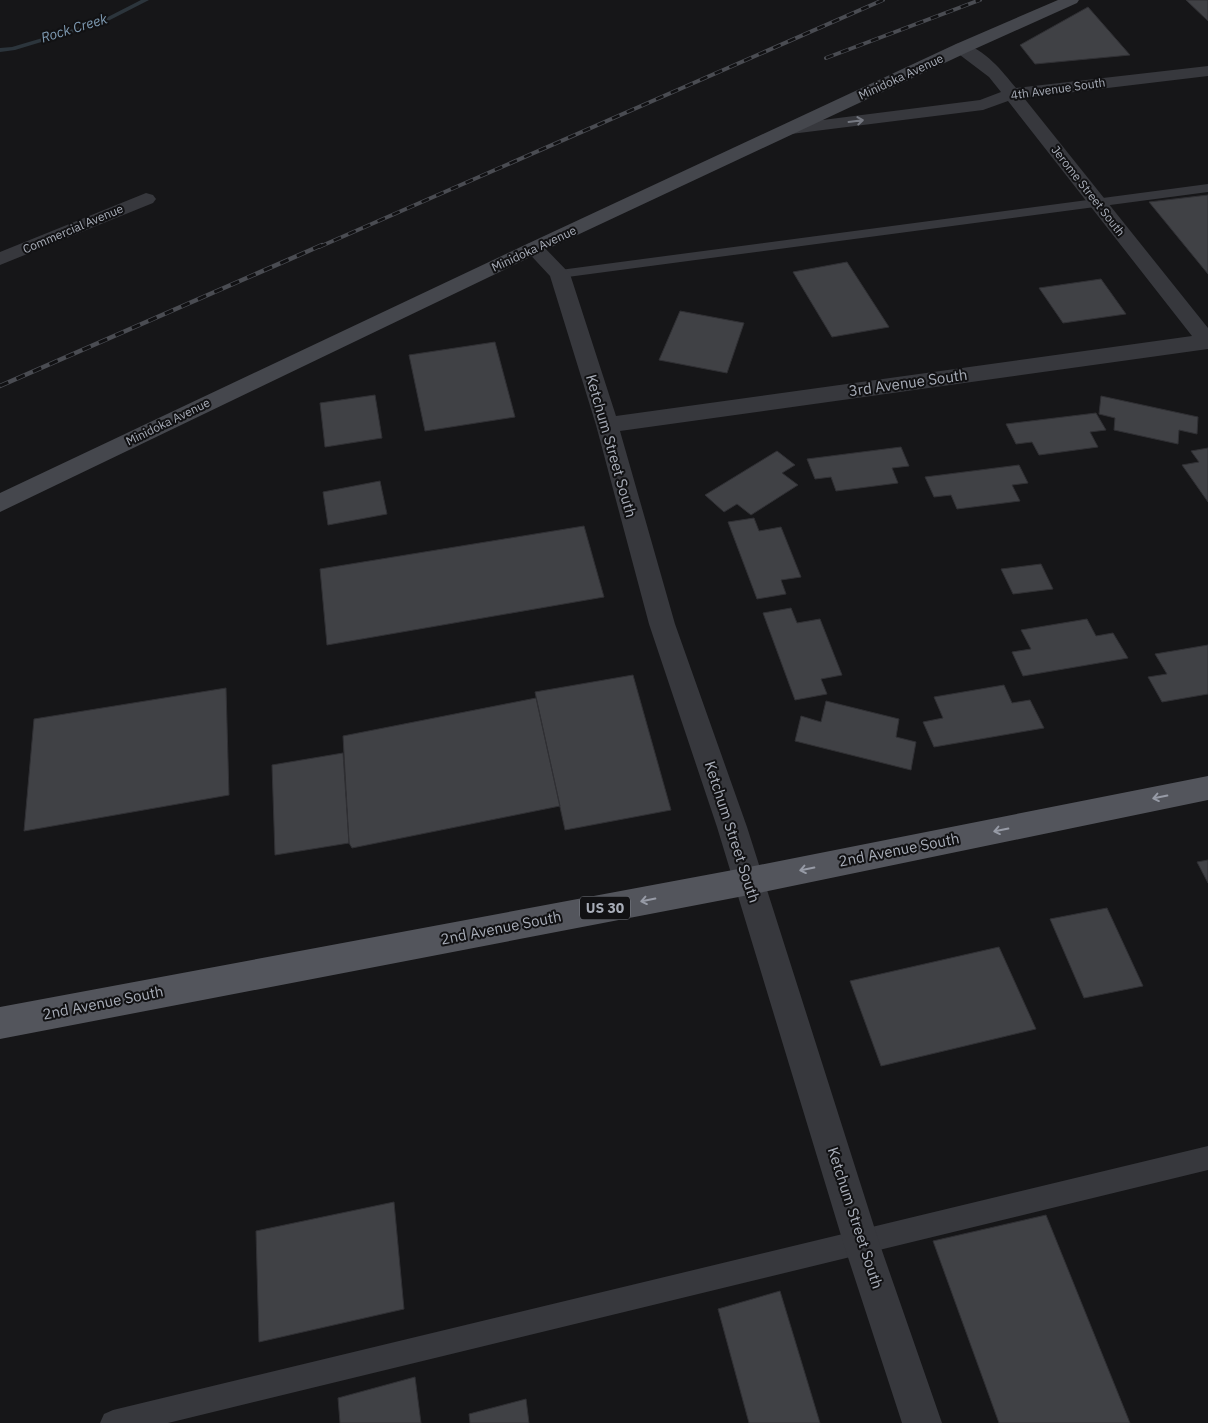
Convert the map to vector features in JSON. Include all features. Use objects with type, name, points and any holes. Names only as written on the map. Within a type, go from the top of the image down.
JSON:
[{"type":"main road","name":"2nd Avenue South","points":[[0,1024],[749,881],[1208,788]]},
{"type":"street","name":"Minidoka Avenue","points":[[0,503],[534,248],[962,48],[1071,0]]},
{"type":"street","name":"Jerome Street South","points":[[962,48],[980,60],[995,74],[1208,341]]},
{"type":"street","name":"4th Avenue South","points":[[791,129],[983,105],[1011,94],[1208,71]]},
{"type":"street","name":"Commercial Avenue","points":[[0,260],[146,199]]},
{"type":"street","name":"Ketchum Street South","points":[[534,248],[560,274],[607,425],[662,624],[732,827],[861,1242],[922,1423]]},
{"type":"street","name":"3rd Avenue South","points":[[607,425],[1208,341]]},
{"type":"lane","points":[[560,274],[1208,188]]},
{"type":"lane","points":[[113,1423],[1208,1158]]},
{"type":"building","points":[[1186,0],[1208,0],[1208,21]]},
{"type":"building","points":[[1088,7],[1130,55],[1035,64],[1020,45]]},
{"type":"building","points":[[1208,195],[1208,274],[1149,202]]},
{"type":"building","points":[[847,262],[889,327],[832,337],[793,272]]},
{"type":"building","points":[[1101,279],[1126,314],[1063,323],[1039,288]]},
{"type":"building","points":[[680,311],[744,323],[727,373],[659,360]]},
{"type":"building","points":[[495,342],[515,417],[425,431],[409,355]]},
{"type":"building","points":[[375,395],[382,438],[325,447],[320,403]]},
{"type":"building","points":[[1101,396],[1198,417],[1197,434],[1179,430],[1178,444],[1114,430],[1115,418],[1099,414]]},
{"type":"building","points":[[1096,413],[1106,430],[1090,432],[1098,447],[1039,455],[1032,442],[1016,444],[1006,424]]},
{"type":"building","points":[[901,447],[909,466],[892,468],[898,483],[836,491],[831,477],[815,479],[807,459]]},
{"type":"building","points":[[1208,448],[1208,502],[1182,465],[1199,462],[1191,451]]},
{"type":"building","points":[[777,451],[795,465],[782,473],[798,485],[751,515],[737,504],[724,512],[705,495]]},
{"type":"building","points":[[1019,465],[1028,483],[1012,485],[1020,501],[957,509],[951,495],[934,497],[925,477]]},
{"type":"building","points":[[380,481],[387,514],[328,525],[323,492]]},
{"type":"building","points":[[754,518],[759,531],[781,527],[801,577],[781,580],[786,594],[757,599],[728,522]]},
{"type":"building","points":[[584,526],[604,597],[327,645],[320,569]]},
{"type":"building","points":[[1041,564],[1053,589],[1013,594],[1001,569]]},
{"type":"building","points":[[791,608],[797,623],[820,619],[842,675],[821,679],[827,694],[795,700],[763,613]]},
{"type":"building","points":[[1087,619],[1096,636],[1113,633],[1128,658],[1023,676],[1012,652],[1031,649],[1021,630]]},
{"type":"building","points":[[1208,645],[1208,694],[1162,702],[1148,677],[1167,674],[1155,654]]},
{"type":"building","points":[[633,675],[671,810],[565,830],[535,692]]},
{"type":"building","points":[[1004,685],[1012,703],[1030,700],[1044,728],[934,747],[923,722],[943,718],[934,697]]},
{"type":"building","points":[[226,688],[229,795],[24,831],[34,719]]},
{"type":"building","points":[[536,698],[560,806],[352,848],[349,843],[343,736]]},
{"type":"building","points":[[826,701],[899,719],[896,737],[916,742],[911,770],[795,741],[801,716],[821,722]]},
{"type":"building","points":[[343,753],[349,843],[275,855],[272,765]]},
{"type":"building","points":[[1208,860],[1208,883],[1197,862]]},
{"type":"building","points":[[1107,908],[1143,986],[1084,998],[1050,919]]},
{"type":"building","points":[[999,947],[1036,1029],[881,1066],[850,981]]},
{"type":"building","points":[[394,1202],[404,1309],[259,1342],[256,1231]]},
{"type":"building","points":[[1046,1215],[1130,1423],[999,1423],[933,1241]]},
{"type":"building","points":[[780,1291],[820,1423],[749,1423],[718,1309]]},
{"type":"building","points":[[415,1377],[421,1423],[340,1423],[338,1398]]},
{"type":"building","points":[[526,1399],[529,1423],[470,1423],[469,1414]]},
{"type":"waterway","name":"Rock Creek","points":[[0,50],[13,49],[102,22],[146,0]]},
{"type":"railway","points":[[319,247],[883,0]]},
{"type":"railway","points":[[826,58],[980,0]]},
{"type":"railway","points":[[0,386],[322,245]]}]
